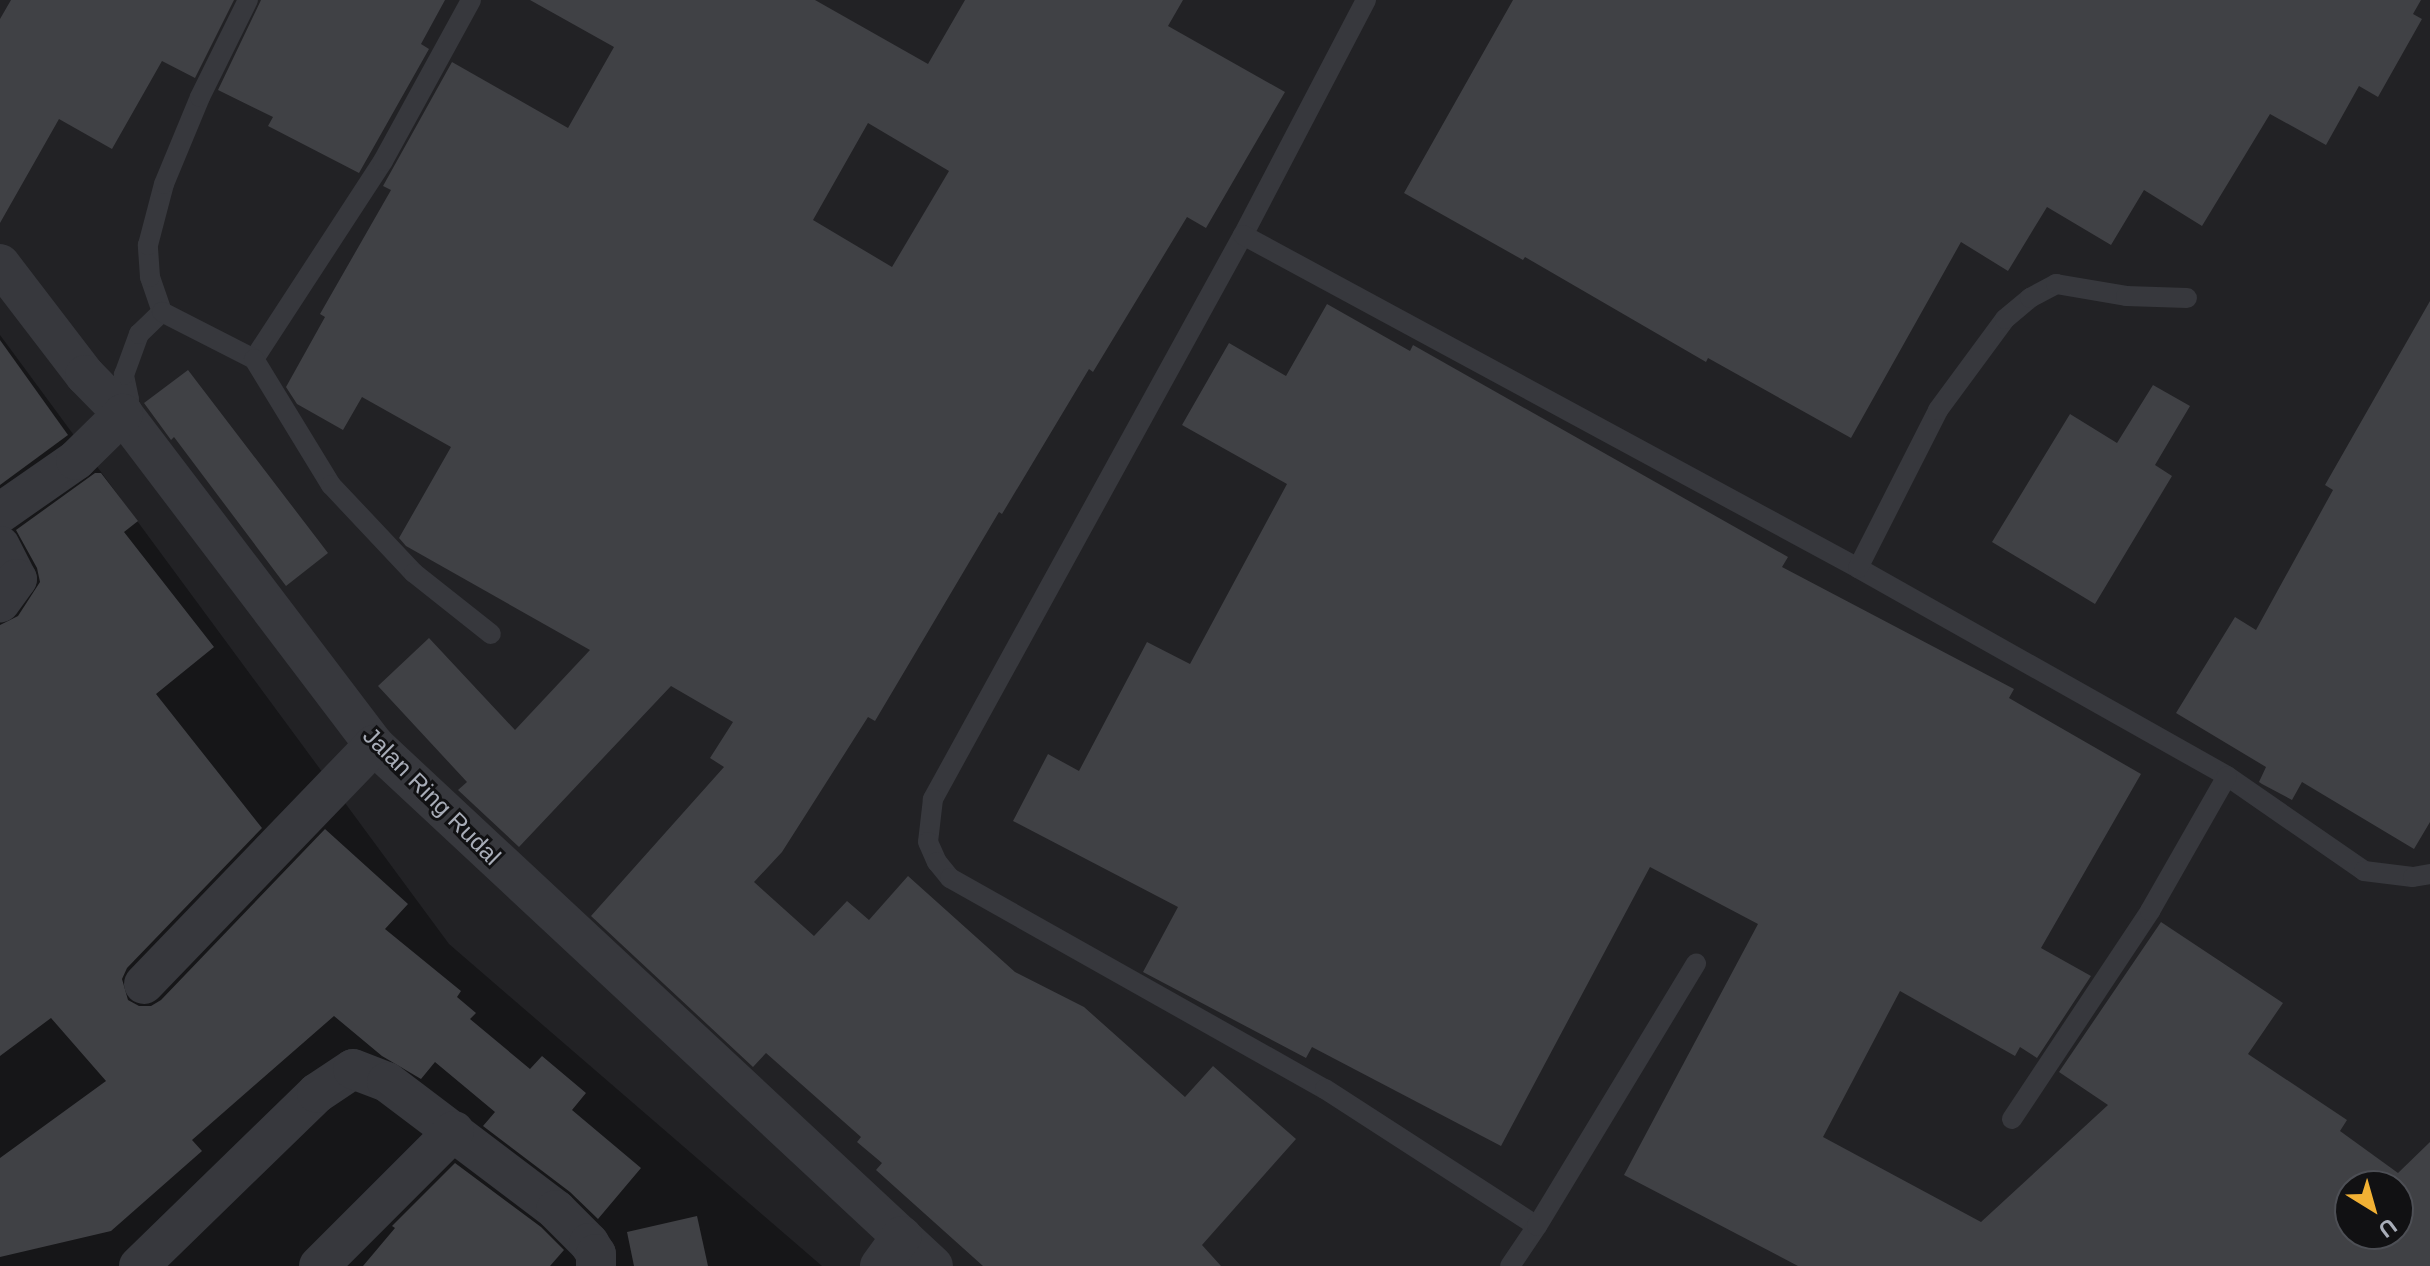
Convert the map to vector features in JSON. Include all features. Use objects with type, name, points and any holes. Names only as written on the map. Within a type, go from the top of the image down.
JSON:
[{"type":"street","name":"Jalan Ring Rudal","points":[[0,264],[85,375],[123,414],[374,745],[891,1251],[933,1266]]},
{"type":"street","points":[[0,513],[76,460],[123,414]]},
{"type":"street","points":[[0,546],[17,579],[8,596],[0,602]]},
{"type":"street","points":[[144,984],[374,745]]},
{"type":"street","points":[[139,1266],[317,1093],[353,1069],[387,1082],[556,1210],[589,1243],[596,1254],[596,1266]]},
{"type":"street","points":[[319,1266],[454,1131]]},
{"type":"lane","points":[[248,0],[200,97],[164,184],[148,245],[150,277],[162,312],[254,359],[331,485],[414,573],[491,634]]},
{"type":"lane","points":[[254,359],[383,161],[471,0]]},
{"type":"lane","points":[[1366,0],[1243,235],[933,799],[928,842],[937,862],[950,878],[1325,1089],[1537,1226]]},
{"type":"lane","points":[[1243,235],[1858,568],[2227,776],[2364,871],[2413,877],[2430,874]]},
{"type":"lane","points":[[1858,568],[1938,410],[2005,319],[2030,298],[2056,284],[2126,296],[2187,298]]},
{"type":"lane","points":[[123,414],[129,399],[124,375],[139,334],[162,312]]},
{"type":"lane","points":[[2012,1119],[2150,911],[2227,776]]},
{"type":"lane","points":[[1510,1266],[1696,963]]},
{"type":"shaded area","points":[[0,0],[2430,0],[2430,1266],[822,1266],[449,944],[0,335]]},
{"type":"building","points":[[11,0],[234,0],[195,78],[162,61],[112,149],[59,119],[0,223],[0,19]]},
{"type":"building","points":[[261,0],[445,0],[421,44],[429,49],[359,173],[268,126],[273,117],[218,90]]},
{"type":"building","points":[[530,0],[815,0],[928,64],[965,0],[1183,0],[1168,26],[1285,92],[1206,228],[1187,217],[1093,372],[1089,369],[1002,514],[999,512],[875,721],[868,717],[782,852],[754,882],[814,936],[847,901],[869,920],[908,876],[1015,972],[1084,1007],[1185,1097],[1213,1066],[1296,1139],[1202,1245],[1221,1266],[983,1266],[876,1170],[882,1163],[857,1142],[861,1137],[766,1053],[753,1067],[591,916],[724,767],[710,758],[733,722],[671,686],[519,847],[458,790],[467,782],[378,686],[429,638],[515,730],[590,650],[406,546],[399,538],[451,447],[362,397],[343,430],[297,404],[286,387],[325,317],[320,314],[391,190],[383,186],[452,62],[568,128],[614,47]],"holes":[[[868,123],[949,171],[892,267],[813,220]]]},
{"type":"building","points":[[1513,0],[2421,0],[2413,14],[2422,19],[2378,97],[2359,86],[2326,145],[2270,114],[2202,226],[2144,190],[2111,245],[2047,207],[2008,271],[1961,242],[1851,438],[1708,358],[1706,362],[1525,257],[1523,260],[1404,193]]},
{"type":"building","points":[[2430,301],[2430,822],[2414,849],[2302,782],[2292,800],[2262,784],[2259,782],[2266,767],[2176,713],[2235,617],[2256,630],[2333,490],[2325,485]]},
{"type":"building","points":[[1327,304],[1410,351],[1413,345],[1788,557],[1782,567],[2014,689],[2009,698],[2141,774],[2041,948],[2091,976],[2037,1058],[2020,1047],[2015,1056],[1900,991],[1823,1137],[1981,1222],[2108,1105],[2059,1072],[2161,922],[2283,1003],[2248,1054],[2347,1120],[2340,1131],[2394,1170],[2334,1170],[2334,1250],[2414,1250],[2414,1170],[2401,1170],[2430,1142],[2430,1266],[1798,1266],[1624,1175],[1758,924],[1650,867],[1501,1146],[1312,1047],[1306,1058],[1143,972],[1178,907],[1013,821],[1048,754],[1079,771],[1147,642],[1190,664],[1287,484],[1182,425],[1229,343],[1286,376]]},
{"type":"building","points":[[0,340],[68,435],[0,485]]},
{"type":"building","points":[[188,370],[328,553],[286,586],[174,437],[171,440],[144,403]]},
{"type":"building","points":[[2153,385],[2190,406],[2155,465],[2172,476],[2095,604],[1992,542],[2070,414],[2117,443]]},
{"type":"building","points":[[95,473],[101,473],[138,521],[124,532],[214,647],[156,694],[262,828],[127,968],[122,979],[128,1000],[139,1006],[151,1006],[161,1000],[325,829],[408,904],[385,929],[461,991],[457,997],[476,1013],[470,1019],[530,1069],[542,1056],[586,1093],[572,1110],[641,1168],[598,1219],[570,1192],[483,1126],[495,1112],[435,1062],[421,1079],[382,1056],[334,1016],[192,1140],[202,1151],[111,1231],[0,1257],[0,1158],[106,1081],[51,1018],[0,1056],[0,625],[18,616],[40,582],[37,568],[16,530]]},
{"type":"building","points":[[455,1163],[541,1227],[564,1250],[550,1266],[363,1266],[395,1228],[392,1226]]},
{"type":"building","points":[[697,1216],[708,1266],[634,1266],[627,1232]]}]
